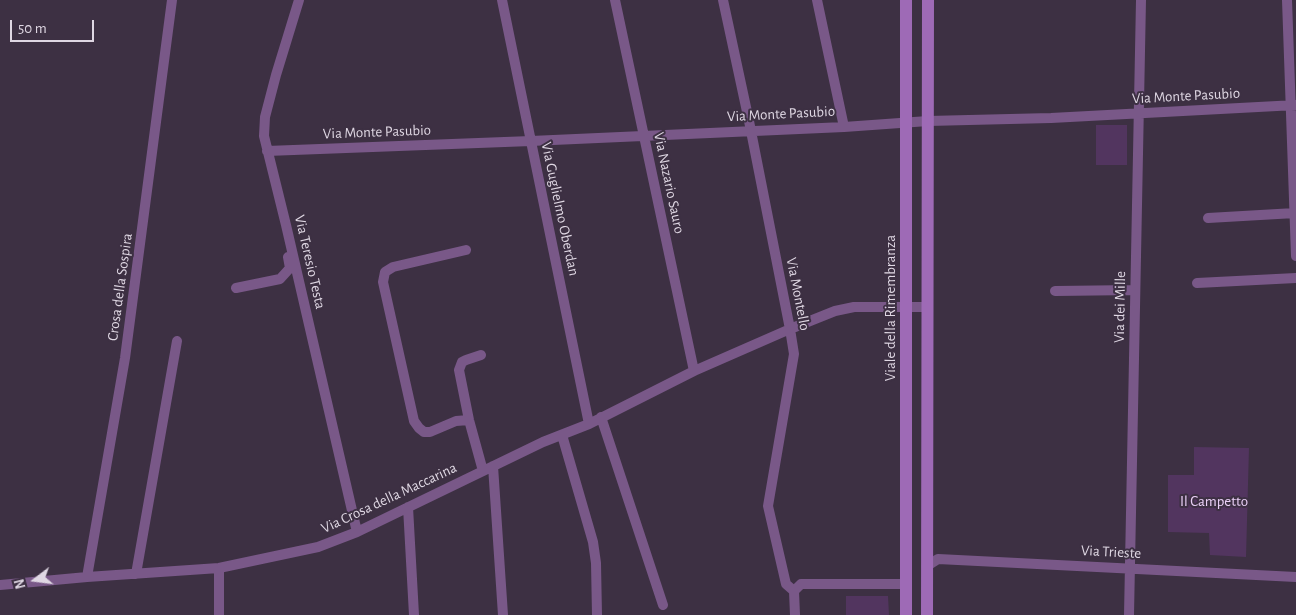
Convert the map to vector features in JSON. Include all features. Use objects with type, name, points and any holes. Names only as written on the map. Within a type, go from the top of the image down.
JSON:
[{"type":"street","name":"Crosa della Sospira","points":[[87,577],[126,349],[172,0]]},
{"type":"street","name":"Via Teresio Testa","points":[[299,0],[265,117],[264,136],[357,532]]},
{"type":"street","name":"Via Guglielmo Oberdan","points":[[502,0],[589,424]]},
{"type":"street","name":"Via Nazario Sauro","points":[[615,0],[694,372]]},
{"type":"street","name":"Via Montello","points":[[724,0],[794,354],[768,506],[786,584],[794,591],[795,615]]},
{"type":"street","points":[[817,0],[844,127]]},
{"type":"street","name":"Viale della Rimembranza","points":[[906,0],[906,615]]},
{"type":"street","points":[[928,0],[928,615]]},
{"type":"street","name":"Via dei Mille","points":[[1129,615],[1141,0]]},
{"type":"street","points":[[1288,0],[1294,105],[1296,256]]},
{"type":"street","name":"Via Monte Pasubio","points":[[268,151],[844,127],[928,121],[1051,118],[1294,105]]},
{"type":"street","points":[[1208,218],[1295,213]]},
{"type":"street","points":[[236,288],[280,279],[290,268],[280,227]]},
{"type":"street","points":[[466,250],[393,267],[385,272],[383,282],[414,421],[424,432],[430,432],[456,421],[469,420]]},
{"type":"street","points":[[1197,283],[1296,278]]},
{"type":"street","points":[[1055,292],[1135,290]]},
{"type":"street","name":"Via Crosa della Maccarina","points":[[0,585],[218,568],[318,547],[357,532],[543,442],[589,424],[694,372],[790,329],[844,308],[928,307]]},
{"type":"street","points":[[136,574],[177,341]]},
{"type":"street","points":[[481,355],[462,362],[458,370],[469,420],[488,468],[502,615]]},
{"type":"street","points":[[601,417],[663,605]]},
{"type":"street","points":[[562,435],[593,542],[596,563],[597,615]]},
{"type":"street","points":[[408,507],[414,615]]},
{"type":"street","points":[[906,558],[909,555],[917,554],[924,557],[927,563]]},
{"type":"street","name":"Via Trieste","points":[[927,563],[938,559],[1296,577]]},
{"type":"street","points":[[218,568],[219,615]]},
{"type":"street","points":[[794,591],[801,584],[906,585],[913,589],[920,589],[927,582]]},
{"type":"green space","points":[[1096,125],[1127,125],[1127,165],[1096,165]]},
{"type":"green space","name":"Il Campetto","points":[[1194,447],[1249,448],[1246,557],[1210,555],[1209,533],[1168,532],[1168,475],[1194,475]]},
{"type":"green space","points":[[846,596],[888,596],[889,615],[846,615]]}]
